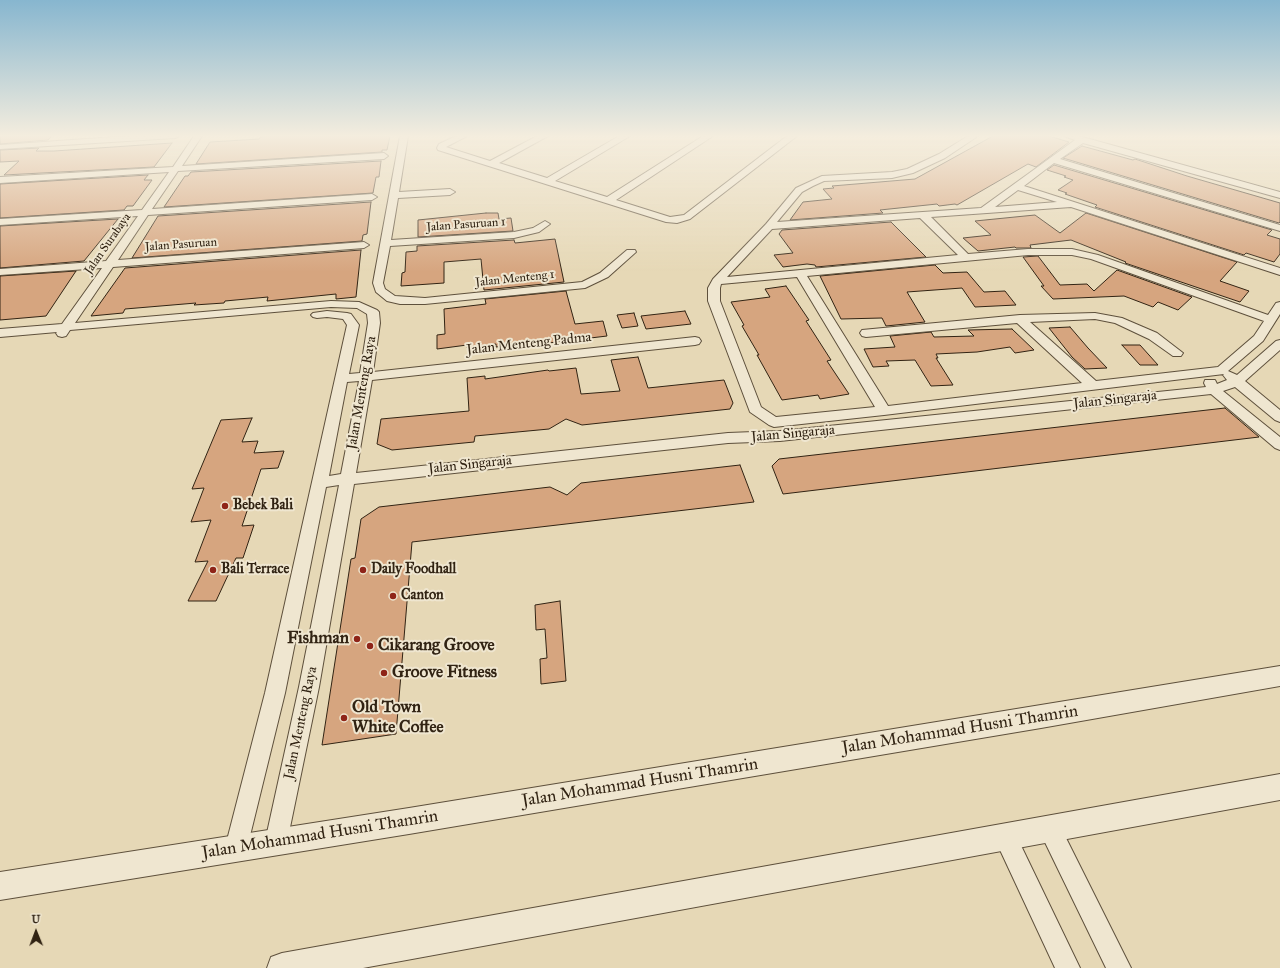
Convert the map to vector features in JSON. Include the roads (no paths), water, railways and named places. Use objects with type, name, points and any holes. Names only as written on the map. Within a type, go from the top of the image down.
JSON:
[{"type":"street","name":"Jalan Surabaya","points":[[63,333],[167,181]]},
{"type":"street","points":[[385,243],[396,181]]},
{"type":"street","points":[[608,201],[639,181]]},
{"type":"street","points":[[547,182],[669,220],[683,219],[733,181]]},
{"type":"street","points":[[817,181],[799,190],[769,226],[717,281],[713,294],[714,301],[755,409],[774,422],[884,411],[1222,370],[1259,338],[1280,306]]},
{"type":"street","points":[[984,210],[1023,181]]},
{"type":"street","points":[[1124,181],[1280,228]]},
{"type":"street","points":[[1230,181],[1280,195]]},
{"type":"street","points":[[1016,186],[1280,272]]},
{"type":"street","points":[[394,195],[450,192]]},
{"type":"street","points":[[0,222],[372,197]]},
{"type":"street","points":[[769,226],[1071,204]]},
{"type":"street","points":[[923,215],[965,257]]},
{"type":"street","name":"Jalan Pasuruan 1","points":[[385,243],[514,235],[536,230],[545,224]]},
{"type":"street","name":"Jalan Menteng 1","points":[[385,243],[378,283],[380,290],[391,299],[400,301],[425,301],[585,285],[604,275],[631,252]]},
{"type":"street","name":"Jalan Pasuruan","points":[[0,272],[364,245]]},
{"type":"street","points":[[717,281],[965,257],[1028,252],[1072,252],[1094,257],[1271,320]]},
{"type":"street","points":[[801,274],[884,411]]},
{"type":"street","name":"Jalan Menteng Raya","points":[[0,343],[63,333],[331,304],[359,305],[373,312],[374,323],[366,377],[309,687],[276,842]]},
{"type":"street","name":"Jalan Menteng Raya","points":[[0,333],[63,333],[327,314],[347,316],[353,325],[275,693],[236,848]]},
{"type":"street","points":[[866,333],[1020,319],[1068,316],[1106,317],[1153,336],[1177,353]]},
{"type":"street","points":[[1020,319],[1093,386]]},
{"type":"street","points":[[1259,338],[1280,345]]},
{"type":"street","name":"Jalan Menteng Padma","points":[[341,379],[695,341]]},
{"type":"street","name":"Jalan Singaraja","points":[[319,482],[728,438],[780,436],[1214,390],[1237,381],[1280,345]]},
{"type":"street","points":[[1222,370],[1280,416]]},
{"type":"street","points":[[1205,373],[1214,390],[1280,445]]},
{"type":"street","name":"Jalan Mohammad Husni Thamrin","points":[[0,886],[1025,720],[1280,676]]},
{"type":"street","points":[[282,968],[1050,830],[1280,787]]},
{"type":"street","points":[[1050,830],[1119,968]]},
{"type":"street","points":[[1005,837],[1068,968]]},
{"type":"place","name":"Bebek Bali","points":[[225,506]]},
{"type":"place","name":"Bali Terrace","points":[[213,570]]},
{"type":"place","name":"Daily Foodhall","points":[[363,570]]},
{"type":"place","name":"Canton","points":[[393,596]]},
{"type":"place","name":"Fishman","points":[[357,639]]},
{"type":"place","name":"Cikarang Groove","points":[[370,646]]},
{"type":"place","name":"Groove Fitness","points":[[384,673]]},
{"type":"place","name":"Old Town White Coffee","points":[[344,718]]}]
